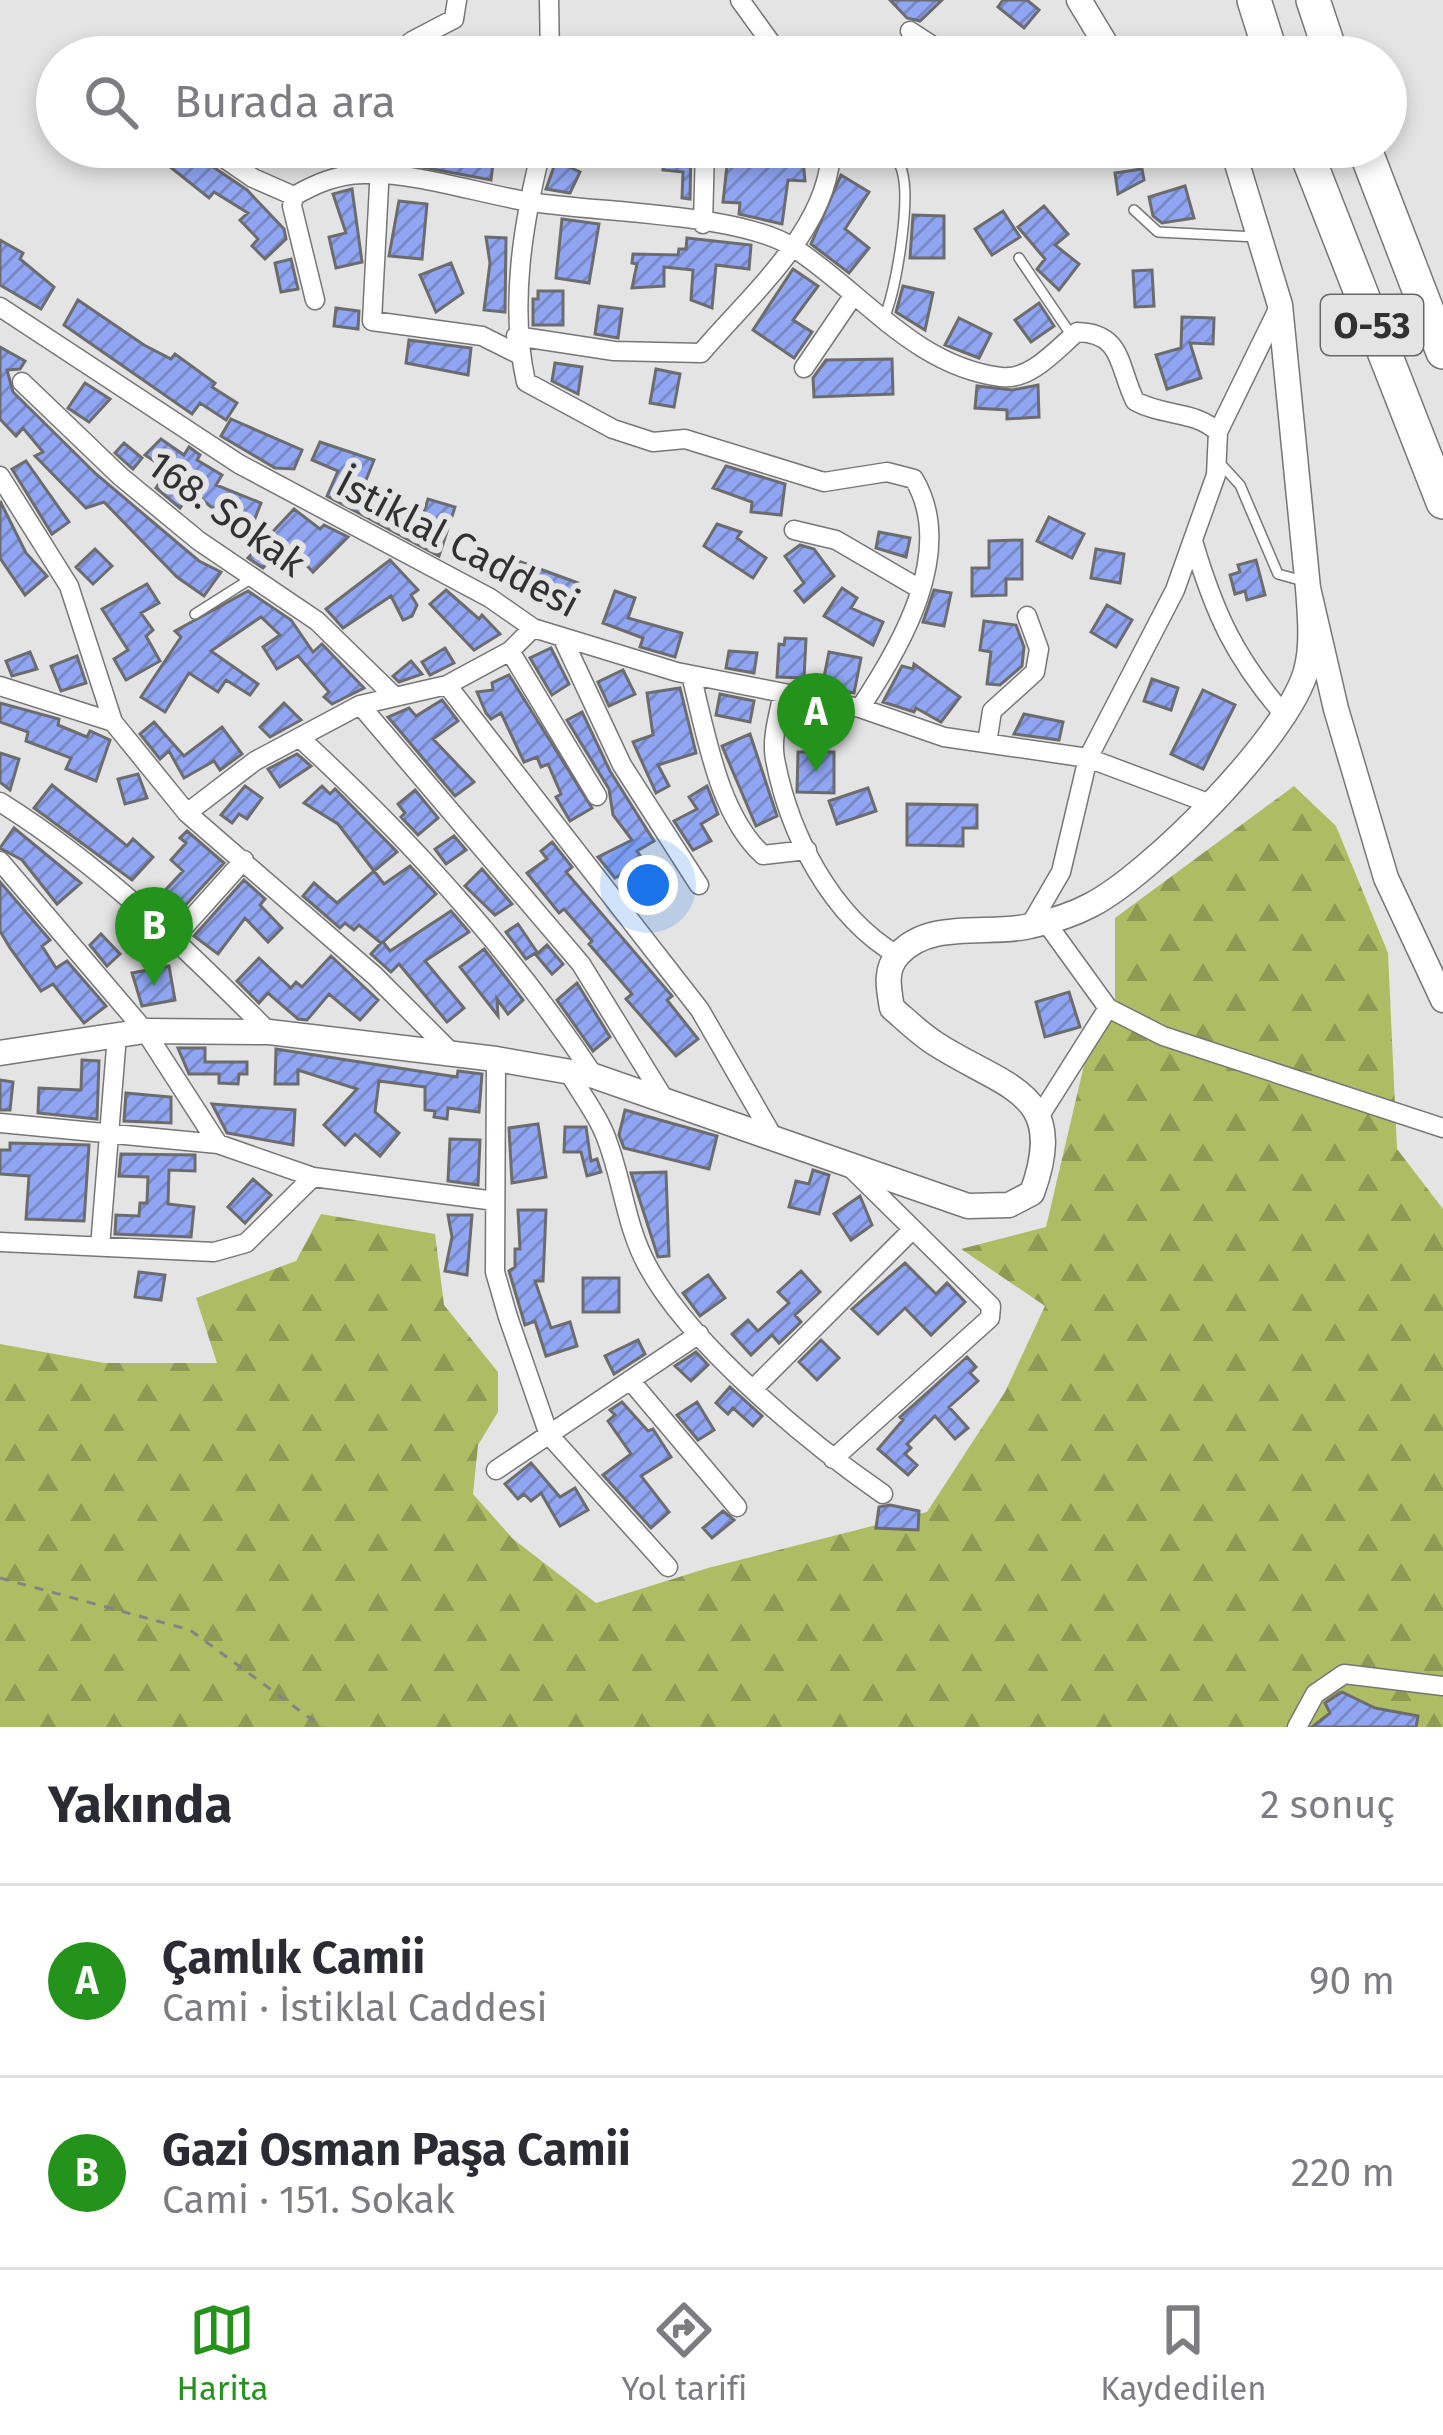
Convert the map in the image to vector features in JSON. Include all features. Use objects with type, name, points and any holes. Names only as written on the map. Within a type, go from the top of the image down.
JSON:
[{"type":"highway","points":[[1254,0],[1265,36]]},
{"type":"highway","points":[[1313,0],[1325,36]]},
{"type":"highway","name":"O-53","points":[[1312,168],[1443,502]]},
{"type":"highway","name":"O-53","points":[[1372,168],[1443,352]]},
{"type":"street","points":[[420,36],[454,19],[457,0]]},
{"type":"street","points":[[550,0],[550,36]]},
{"type":"street","points":[[740,0],[767,36]]},
{"type":"street","points":[[1079,0],[1101,36]]},
{"type":"street","points":[[910,31],[918,36]]},
{"type":"street","points":[[238,168],[294,196]]},
{"type":"street","points":[[379,168],[372,321],[518,345],[700,353],[791,245],[831,168]]},
{"type":"street","points":[[537,168],[528,202],[518,345],[526,382],[549,397],[653,442],[699,443],[824,482],[887,472],[914,478],[925,516],[920,589],[897,652],[860,708]]},
{"type":"street","points":[[703,224],[704,168]]},
{"type":"street","points":[[0,1053],[145,1031],[269,1032],[452,1053],[594,1076],[968,1206],[1010,1205],[1032,1193],[1046,1155],[1041,1114],[1011,1083],[935,1044],[892,1008],[887,978],[897,956],[917,942],[965,928],[1037,924],[1091,905],[1148,865],[1286,717],[1307,669],[1308,585],[1280,305],[1239,168]]},
{"type":"street","points":[[315,300],[292,206],[294,196],[326,178],[379,174],[528,202],[745,230],[791,245],[883,320],[960,364],[1004,378],[1027,372],[1072,336],[1099,332],[1117,345],[1135,401],[1157,413],[1202,417],[1218,432]]},
{"type":"street","points":[[804,368],[853,296]]},
{"type":"street","points":[[1037,924],[1061,872],[1088,758],[1175,590],[1217,460],[1218,432],[1280,305]]},
{"type":"street","name":"İstiklal Caddesi","points":[[0,308],[239,464],[490,598],[533,628],[691,675],[860,708],[944,737],[1088,758],[1208,802]]},
{"type":"street","name":"168. Sokak","points":[[22,382],[119,476],[199,541],[317,621],[394,696]]},
{"type":"street","points":[[0,476],[69,586],[113,722],[187,813],[452,1053]]},
{"type":"street","points":[[794,530],[836,540],[920,589]]},
{"type":"street","points":[[1192,541],[1216,617],[1245,670],[1286,717]]},
{"type":"street","points":[[1308,585],[1336,709],[1386,878],[1443,1000]]},
{"type":"street","points":[[987,743],[992,711],[1035,672],[1039,649],[1027,616]]},
{"type":"street","points":[[187,813],[255,761],[360,705],[446,685],[510,651],[533,628]]},
{"type":"street","points":[[563,639],[622,765],[699,885]]},
{"type":"street","points":[[510,651],[597,796]]},
{"type":"street","points":[[691,675],[715,765],[748,842],[763,855],[807,850]]},
{"type":"street","points":[[446,685],[700,1010],[776,1142]]},
{"type":"street","points":[[0,686],[113,722]]},
{"type":"street","points":[[783,693],[775,757],[816,875],[874,942],[897,956]]},
{"type":"street","points":[[360,705],[581,964],[666,1102]]},
{"type":"street","points":[[301,739],[392,822],[467,907],[594,1076]]},
{"type":"street","points":[[0,802],[61,840],[174,938],[269,1032]]},
{"type":"street","points":[[174,938],[244,860]]},
{"type":"street","points":[[0,862],[145,1031],[218,1144]]},
{"type":"street","points":[[1037,924],[1108,1008],[1162,1036],[1312,1088],[1430,1119],[1443,1128]]},
{"type":"street","points":[[1041,1114],[1108,1008]]},
{"type":"street","points":[[100,1247],[117,1035]]},
{"type":"street","points":[[496,1059],[495,1272],[549,1436],[668,1567]]},
{"type":"street","points":[[568,1071],[608,1141],[623,1210],[648,1268],[698,1334],[833,1460],[883,1494]]},
{"type":"street","points":[[0,1123],[218,1144],[313,1177],[495,1201]]},
{"type":"street","points":[[833,1460],[990,1318],[991,1306],[910,1232],[850,1166]]},
{"type":"street","points":[[0,1242],[214,1252],[246,1243],[313,1177]]},
{"type":"street","points":[[754,1387],[910,1232]]},
{"type":"street","points":[[496,1470],[698,1334]]},
{"type":"street","points":[[630,1380],[737,1507]]},
{"type":"street","points":[[1297,1727],[1315,1694],[1344,1674],[1443,1686]]},
{"type":"lane","points":[[883,320],[892,300],[904,189],[901,168]]},
{"type":"lane","points":[[1134,209],[1158,232],[1261,237]]},
{"type":"lane","points":[[1019,258],[1072,336]]},
{"type":"lane","points":[[1217,460],[1240,485],[1278,574],[1308,585]]},
{"type":"lane","points":[[195,614],[255,576]]},
{"type":"path","points":[[0,1578],[190,1630],[322,1727]]},
{"type":"green space","points":[[1294,786],[1336,826],[1388,953],[1397,1149],[1443,1209],[1443,1727],[0,1727],[0,1344],[104,1363],[217,1363],[196,1298],[296,1261],[321,1214],[435,1234],[444,1305],[498,1372],[498,1412],[478,1445],[473,1494],[513,1539],[596,1603],[708,1568],[927,1512],[1005,1392],[1045,1306],[961,1249],[1046,1227],[1084,1065],[1115,1005],[1115,918]]},
{"type":"building","points":[[890,0],[942,0],[920,21],[907,18]]},
{"type":"building","points":[[1003,0],[1027,0],[1039,10],[1024,28],[998,7]]},
{"type":"building","points":[[172,168],[215,168],[247,190],[284,229],[286,239],[265,259],[252,246],[258,239],[240,220],[248,213],[214,192],[209,198]]},
{"type":"building","points":[[427,168],[492,168],[491,180]]},
{"type":"building","points":[[554,168],[580,172],[570,193],[546,189]]},
{"type":"building","points":[[691,168],[690,199],[682,198],[683,172],[663,170]]},
{"type":"building","points":[[727,168],[804,168],[805,181],[788,180],[782,224],[739,214],[740,203],[723,202]]},
{"type":"building","points":[[1142,169],[1144,180],[1118,194],[1115,173]]},
{"type":"building","points":[[841,175],[869,192],[845,229],[869,248],[849,273],[811,244]]},
{"type":"building","points":[[1185,186],[1194,218],[1162,223],[1153,216],[1149,197]]},
{"type":"building","points":[[352,189],[362,262],[336,268],[329,237],[346,233],[333,194]]},
{"type":"building","points":[[399,201],[427,204],[422,259],[389,256]]},
{"type":"building","points":[[1044,206],[1068,234],[1055,245],[1079,264],[1059,290],[1037,269],[1045,259],[1018,227]]},
{"type":"building","points":[[1003,211],[1020,237],[992,255],[975,229]]},
{"type":"building","points":[[913,215],[944,216],[944,258],[910,258]]},
{"type":"building","points":[[562,219],[599,224],[589,283],[556,278]]},
{"type":"building","points":[[486,237],[506,238],[505,312],[484,310],[490,263]]},
{"type":"building","points":[[687,238],[751,245],[749,269],[716,265],[712,308],[691,300],[693,270],[664,267],[664,286],[632,288],[637,264],[632,263],[633,254],[678,255],[679,249],[686,249]]},
{"type":"building","points":[[0,240],[23,253],[20,259],[54,287],[41,309],[0,285]]},
{"type":"building","points":[[291,259],[298,289],[281,292],[275,263]]},
{"type":"building","points":[[451,263],[463,293],[436,312],[420,275]]},
{"type":"building","points":[[793,269],[818,286],[793,320],[812,332],[794,358],[753,330]]},
{"type":"building","points":[[1152,270],[1154,306],[1135,307],[1133,271]]},
{"type":"building","points":[[903,286],[933,293],[925,330],[896,312]]},
{"type":"building","points":[[538,291],[563,291],[563,325],[533,325],[533,299],[538,299]]},
{"type":"building","points":[[78,300],[144,345],[171,359],[175,354],[215,383],[212,387],[237,403],[226,420],[200,403],[192,414],[64,325]]},
{"type":"building","points":[[1039,303],[1054,326],[1031,342],[1015,320]]},
{"type":"building","points":[[599,306],[622,309],[618,338],[595,334]]},
{"type":"building","points":[[336,308],[359,311],[358,329],[334,326]]},
{"type":"building","points":[[1182,317],[1214,318],[1213,344],[1190,343],[1201,378],[1167,389],[1156,355],[1181,348]]},
{"type":"building","points":[[959,318],[991,334],[979,358],[945,345]]},
{"type":"building","points":[[409,340],[471,348],[468,375],[406,363]]},
{"type":"building","points":[[0,347],[25,361],[20,369],[7,370],[13,392],[96,474],[199,561],[221,572],[204,596],[177,577],[104,502],[86,508],[35,456],[43,452],[23,428],[16,436],[0,419]]},
{"type":"building","points":[[892,359],[893,394],[814,397],[813,378],[826,360]]},
{"type":"building","points":[[555,363],[582,367],[578,394],[552,381]]},
{"type":"building","points":[[656,369],[680,374],[674,407],[650,403]]},
{"type":"building","points":[[85,383],[110,399],[89,422],[68,408]]},
{"type":"building","points":[[1038,385],[1039,417],[1007,419],[1007,410],[975,408],[977,386],[1012,390]]},
{"type":"building","points":[[231,419],[302,450],[294,469],[275,468],[221,436]]},
{"type":"building","points":[[161,439],[184,455],[189,447],[200,455],[197,460],[222,475],[216,485],[261,503],[252,526],[216,511],[192,491],[180,508],[156,488],[168,470],[145,455]]},
{"type":"building","points":[[320,442],[374,460],[364,485],[391,495],[385,510],[420,525],[428,499],[455,507],[439,556],[327,496],[338,471],[312,460]]},
{"type":"building","points":[[124,443],[142,458],[133,469],[115,453]]},
{"type":"building","points":[[26,461],[69,522],[52,534],[12,469]]},
{"type":"building","points":[[726,466],[785,484],[781,515],[751,512],[752,502],[713,488]]},
{"type":"building","points":[[0,501],[26,553],[47,576],[25,595],[0,558]]},
{"type":"building","points":[[294,509],[320,529],[324,525],[348,537],[313,572],[293,551],[286,556],[279,549],[263,568],[248,558]]},
{"type":"building","points":[[1049,517],[1084,534],[1072,558],[1037,541]]},
{"type":"building","points":[[717,524],[741,532],[737,538],[766,558],[753,578],[704,546]]},
{"type":"building","points":[[879,532],[910,538],[906,557],[876,548]]},
{"type":"building","points":[[1022,540],[1022,579],[1006,579],[1006,595],[972,596],[972,568],[989,568],[989,541]]},
{"type":"building","points":[[800,545],[814,549],[834,576],[804,602],[795,591],[804,583],[785,556]]},
{"type":"building","points":[[95,549],[112,566],[93,584],[76,567]]},
{"type":"building","points":[[1096,549],[1124,554],[1120,583],[1091,578]]},
{"type":"building","points":[[510,558],[578,583],[569,607],[501,582]]},
{"type":"building","points":[[390,560],[418,590],[411,595],[417,605],[412,616],[403,620],[391,596],[343,628],[326,609]]},
{"type":"building","points":[[1256,560],[1265,595],[1247,600],[1245,591],[1235,594],[1230,575],[1240,572],[1238,565]]},
{"type":"building","points":[[147,584],[159,603],[141,613],[153,630],[146,636],[160,661],[126,680],[114,659],[128,650],[102,609]]},
{"type":"building","points":[[842,588],[857,598],[851,608],[883,622],[873,645],[824,616]]},
{"type":"building","points":[[446,590],[500,634],[474,650],[430,604]]},
{"type":"building","points":[[934,590],[951,593],[944,626],[923,622]]},
{"type":"building","points":[[248,591],[291,620],[313,652],[322,644],[364,688],[332,704],[324,697],[329,692],[298,656],[277,669],[263,647],[280,635],[261,617],[211,651],[258,684],[250,695],[226,680],[218,692],[189,673],[165,712],[141,697],[181,637],[175,631]]},
{"type":"building","points":[[615,591],[635,598],[628,618],[682,633],[675,657],[640,647],[643,638],[603,623]]},
{"type":"building","points":[[1107,605],[1132,620],[1116,647],[1091,632]]},
{"type":"building","points":[[984,621],[1016,625],[1024,647],[1022,666],[1000,685],[987,684],[991,652],[980,650]]},
{"type":"building","points":[[785,638],[806,639],[804,678],[777,677],[779,644],[784,645]]},
{"type":"building","points":[[445,648],[454,663],[430,675],[422,662]]},
{"type":"building","points":[[551,648],[569,684],[552,695],[530,658]]},
{"type":"building","points":[[729,651],[757,653],[754,673],[726,668]]},
{"type":"building","points":[[30,652],[37,669],[12,676],[6,661]]},
{"type":"building","points":[[829,652],[861,658],[854,693],[822,687]]},
{"type":"building","points":[[77,656],[86,683],[61,691],[51,666]]},
{"type":"building","points":[[411,661],[422,674],[399,682],[393,676]]},
{"type":"building","points":[[914,664],[960,697],[941,722],[916,708],[914,712],[883,702],[902,666],[913,669]]},
{"type":"building","points":[[623,670],[635,694],[609,706],[598,682]]},
{"type":"building","points":[[509,675],[592,808],[570,821],[556,797],[561,794],[548,764],[541,767],[537,757],[524,762],[501,713],[491,719],[477,692],[493,690],[492,683]]},
{"type":"building","points":[[1152,679],[1178,688],[1171,710],[1144,701]]},
{"type":"building","points":[[680,688],[696,753],[658,765],[669,786],[656,793],[633,742],[653,735],[647,693]]},
{"type":"building","points":[[1203,690],[1235,705],[1203,769],[1171,754]]},
{"type":"building","points":[[720,694],[754,701],[750,722],[716,715]]},
{"type":"building","points":[[442,700],[458,721],[433,739],[474,782],[455,796],[388,717],[409,708],[416,716]]},
{"type":"building","points":[[0,703],[59,719],[58,725],[87,737],[90,731],[110,740],[96,781],[66,769],[71,758],[26,741],[28,732],[0,722]]},
{"type":"building","points":[[284,703],[301,720],[270,737],[260,727]]},
{"type":"building","points":[[582,712],[610,771],[654,841],[637,851],[644,861],[615,878],[598,857],[632,840],[613,815],[609,789],[567,720]]},
{"type":"building","points":[[1024,714],[1063,722],[1059,740],[1014,734]]},
{"type":"building","points":[[154,722],[184,756],[222,727],[242,754],[220,770],[214,761],[184,778],[169,751],[160,759],[140,734]]},
{"type":"building","points":[[750,734],[777,816],[756,826],[722,746]]},
{"type":"building","points":[[798,752],[834,752],[834,793],[797,792]]},
{"type":"building","points":[[0,753],[19,759],[10,790],[0,782]]},
{"type":"building","points":[[297,754],[311,766],[280,787],[268,769]]},
{"type":"building","points":[[138,774],[147,798],[125,804],[118,779]]},
{"type":"building","points":[[52,785],[127,846],[133,839],[153,857],[132,880],[34,808]]},
{"type":"building","points":[[245,786],[262,798],[247,819],[239,814],[232,823],[221,815]]},
{"type":"building","points":[[322,786],[330,794],[335,789],[397,852],[374,871],[338,824],[304,803]]},
{"type":"building","points":[[707,786],[718,814],[701,824],[711,841],[693,850],[674,821],[697,809],[689,797]]},
{"type":"building","points":[[868,788],[876,811],[837,824],[829,801]]},
{"type":"building","points":[[415,790],[438,818],[418,835],[401,817],[405,813],[398,804]]},
{"type":"building","points":[[907,804],[977,805],[977,828],[963,828],[963,846],[907,845]]},
{"type":"building","points":[[14,828],[81,883],[57,904],[22,860],[0,848]]},
{"type":"building","points":[[187,831],[224,863],[172,920],[158,898],[183,871],[171,860],[186,843],[180,838]]},
{"type":"building","points":[[454,836],[466,850],[446,864],[435,849]]},
{"type":"building","points":[[552,842],[572,867],[566,872],[672,996],[667,1000],[698,1039],[676,1056],[626,999],[632,994],[589,944],[592,941],[564,909],[559,913],[527,873],[547,859],[541,851]]},
{"type":"building","points":[[410,866],[436,894],[383,942],[390,951],[451,911],[469,932],[425,961],[464,1008],[447,1022],[399,964],[391,972],[371,954],[381,943],[359,925],[354,930],[345,923],[340,928],[303,896],[314,883],[337,903],[374,871],[384,884]]},
{"type":"building","points":[[482,869],[512,904],[495,915],[465,886]]},
{"type":"building","points":[[244,880],[265,899],[260,905],[282,928],[268,942],[245,918],[218,954],[194,936]]},
{"type":"building","points":[[0,882],[50,940],[42,946],[56,968],[67,961],[106,1006],[84,1023],[53,984],[41,991],[10,948],[0,931]]},
{"type":"building","points":[[518,924],[537,952],[526,959],[506,932]]},
{"type":"building","points":[[101,934],[120,954],[107,966],[90,945]]},
{"type":"building","points":[[547,945],[563,964],[552,974],[536,955]]},
{"type":"building","points":[[484,949],[523,1000],[508,1014],[497,999],[498,1016],[460,967]]},
{"type":"building","points":[[331,956],[378,1000],[360,1020],[329,994],[307,1020],[298,1019],[268,993],[259,1003],[237,981],[259,958],[291,988],[296,982],[302,987]]},
{"type":"building","points":[[169,966],[175,1000],[142,1006],[132,973]]},
{"type":"building","points":[[577,983],[610,1037],[593,1051],[557,1000]]},
{"type":"building","points":[[1069,992],[1080,1027],[1045,1037],[1036,1002]]},
{"type":"building","points":[[178,1048],[205,1048],[205,1062],[247,1062],[247,1074],[239,1074],[238,1084],[219,1083],[219,1074],[189,1074]]},
{"type":"building","points":[[276,1049],[457,1077],[458,1071],[482,1074],[479,1112],[448,1108],[447,1119],[434,1117],[435,1111],[425,1110],[425,1087],[379,1081],[375,1112],[399,1133],[380,1156],[355,1134],[345,1145],[324,1125],[357,1089],[298,1070],[298,1084],[275,1084]]},
{"type":"building","points":[[82,1060],[99,1061],[97,1119],[38,1113],[39,1088],[81,1090]]},
{"type":"building","points":[[0,1080],[13,1082],[10,1110],[0,1110]]},
{"type":"building","points":[[126,1093],[171,1097],[171,1123],[124,1121]]},
{"type":"building","points":[[212,1104],[295,1110],[293,1145],[227,1133]]},
{"type":"building","points":[[625,1110],[717,1136],[709,1169],[624,1148],[619,1135]]},
{"type":"building","points":[[538,1124],[546,1177],[512,1183],[509,1128]]},
{"type":"building","points":[[565,1127],[586,1127],[591,1161],[597,1159],[601,1172],[587,1176],[581,1152],[564,1152]]},
{"type":"building","points":[[450,1139],[480,1140],[478,1185],[448,1181]]},
{"type":"building","points":[[10,1143],[89,1145],[84,1221],[26,1219],[29,1176],[0,1174],[0,1150],[10,1150]]},
{"type":"building","points":[[121,1154],[195,1155],[195,1171],[169,1170],[168,1204],[194,1207],[191,1237],[115,1234],[116,1215],[139,1216],[140,1203],[147,1203],[148,1177],[119,1176]]},
{"type":"building","points":[[813,1170],[829,1175],[819,1214],[789,1207],[796,1181],[809,1184]]},
{"type":"building","points":[[666,1172],[669,1256],[658,1257],[631,1173]]},
{"type":"building","points":[[253,1179],[271,1195],[245,1223],[228,1207]]},
{"type":"building","points":[[860,1196],[872,1225],[851,1240],[834,1214]]},
{"type":"building","points":[[518,1210],[546,1210],[543,1281],[535,1281],[551,1328],[570,1322],[577,1346],[546,1356],[535,1321],[525,1325],[509,1271],[515,1267],[515,1249],[520,1249]]},
{"type":"building","points":[[448,1215],[472,1215],[467,1275],[445,1271],[452,1237]]},
{"type":"building","points":[[905,1263],[936,1294],[947,1283],[965,1302],[931,1335],[905,1308],[878,1334],[852,1309]]},
{"type":"building","points":[[801,1271],[820,1292],[795,1315],[801,1322],[779,1343],[772,1335],[751,1355],[732,1334],[748,1320],[758,1331],[789,1303],[778,1292]]},
{"type":"building","points":[[139,1272],[165,1275],[161,1300],[135,1297]]},
{"type":"building","points":[[708,1275],[725,1298],[700,1316],[683,1293]]},
{"type":"building","points":[[583,1278],[619,1278],[619,1312],[583,1312]]},
{"type":"building","points":[[638,1340],[645,1354],[614,1374],[605,1356]]},
{"type":"building","points":[[821,1340],[839,1358],[817,1380],[799,1362]]},
{"type":"building","points":[[696,1352],[708,1365],[691,1381],[675,1366]]},
{"type":"building","points":[[967,1357],[976,1367],[970,1373],[978,1381],[949,1407],[968,1428],[955,1439],[935,1416],[907,1444],[911,1448],[905,1454],[917,1465],[908,1475],[878,1449],[903,1420],[900,1417]]},
{"type":"building","points":[[730,1387],[762,1416],[753,1426],[733,1408],[728,1414],[716,1403]]},
{"type":"building","points":[[622,1402],[648,1431],[653,1429],[671,1457],[641,1476],[669,1512],[651,1528],[603,1475],[631,1454],[608,1421],[615,1415],[610,1410]]},
{"type":"building","points":[[697,1402],[714,1430],[698,1440],[677,1415]]},
{"type":"building","points":[[531,1463],[560,1497],[575,1488],[588,1510],[560,1526],[541,1493],[531,1501],[524,1494],[518,1499],[505,1484]]},
{"type":"building","points":[[879,1507],[919,1511],[918,1530],[876,1528]]},
{"type":"building","points":[[723,1511],[734,1520],[712,1538],[703,1528]]},
{"type":"building","points":[[1342,1692],[1375,1708],[1418,1716],[1416,1727],[1312,1727],[1330,1713],[1325,1703]]},
{"type":"place","name":"Çamlık Camii","points":[[816,772]]},
{"type":"place","name":"Gazi Osman Paşa Camii","points":[[154,986]]}]
